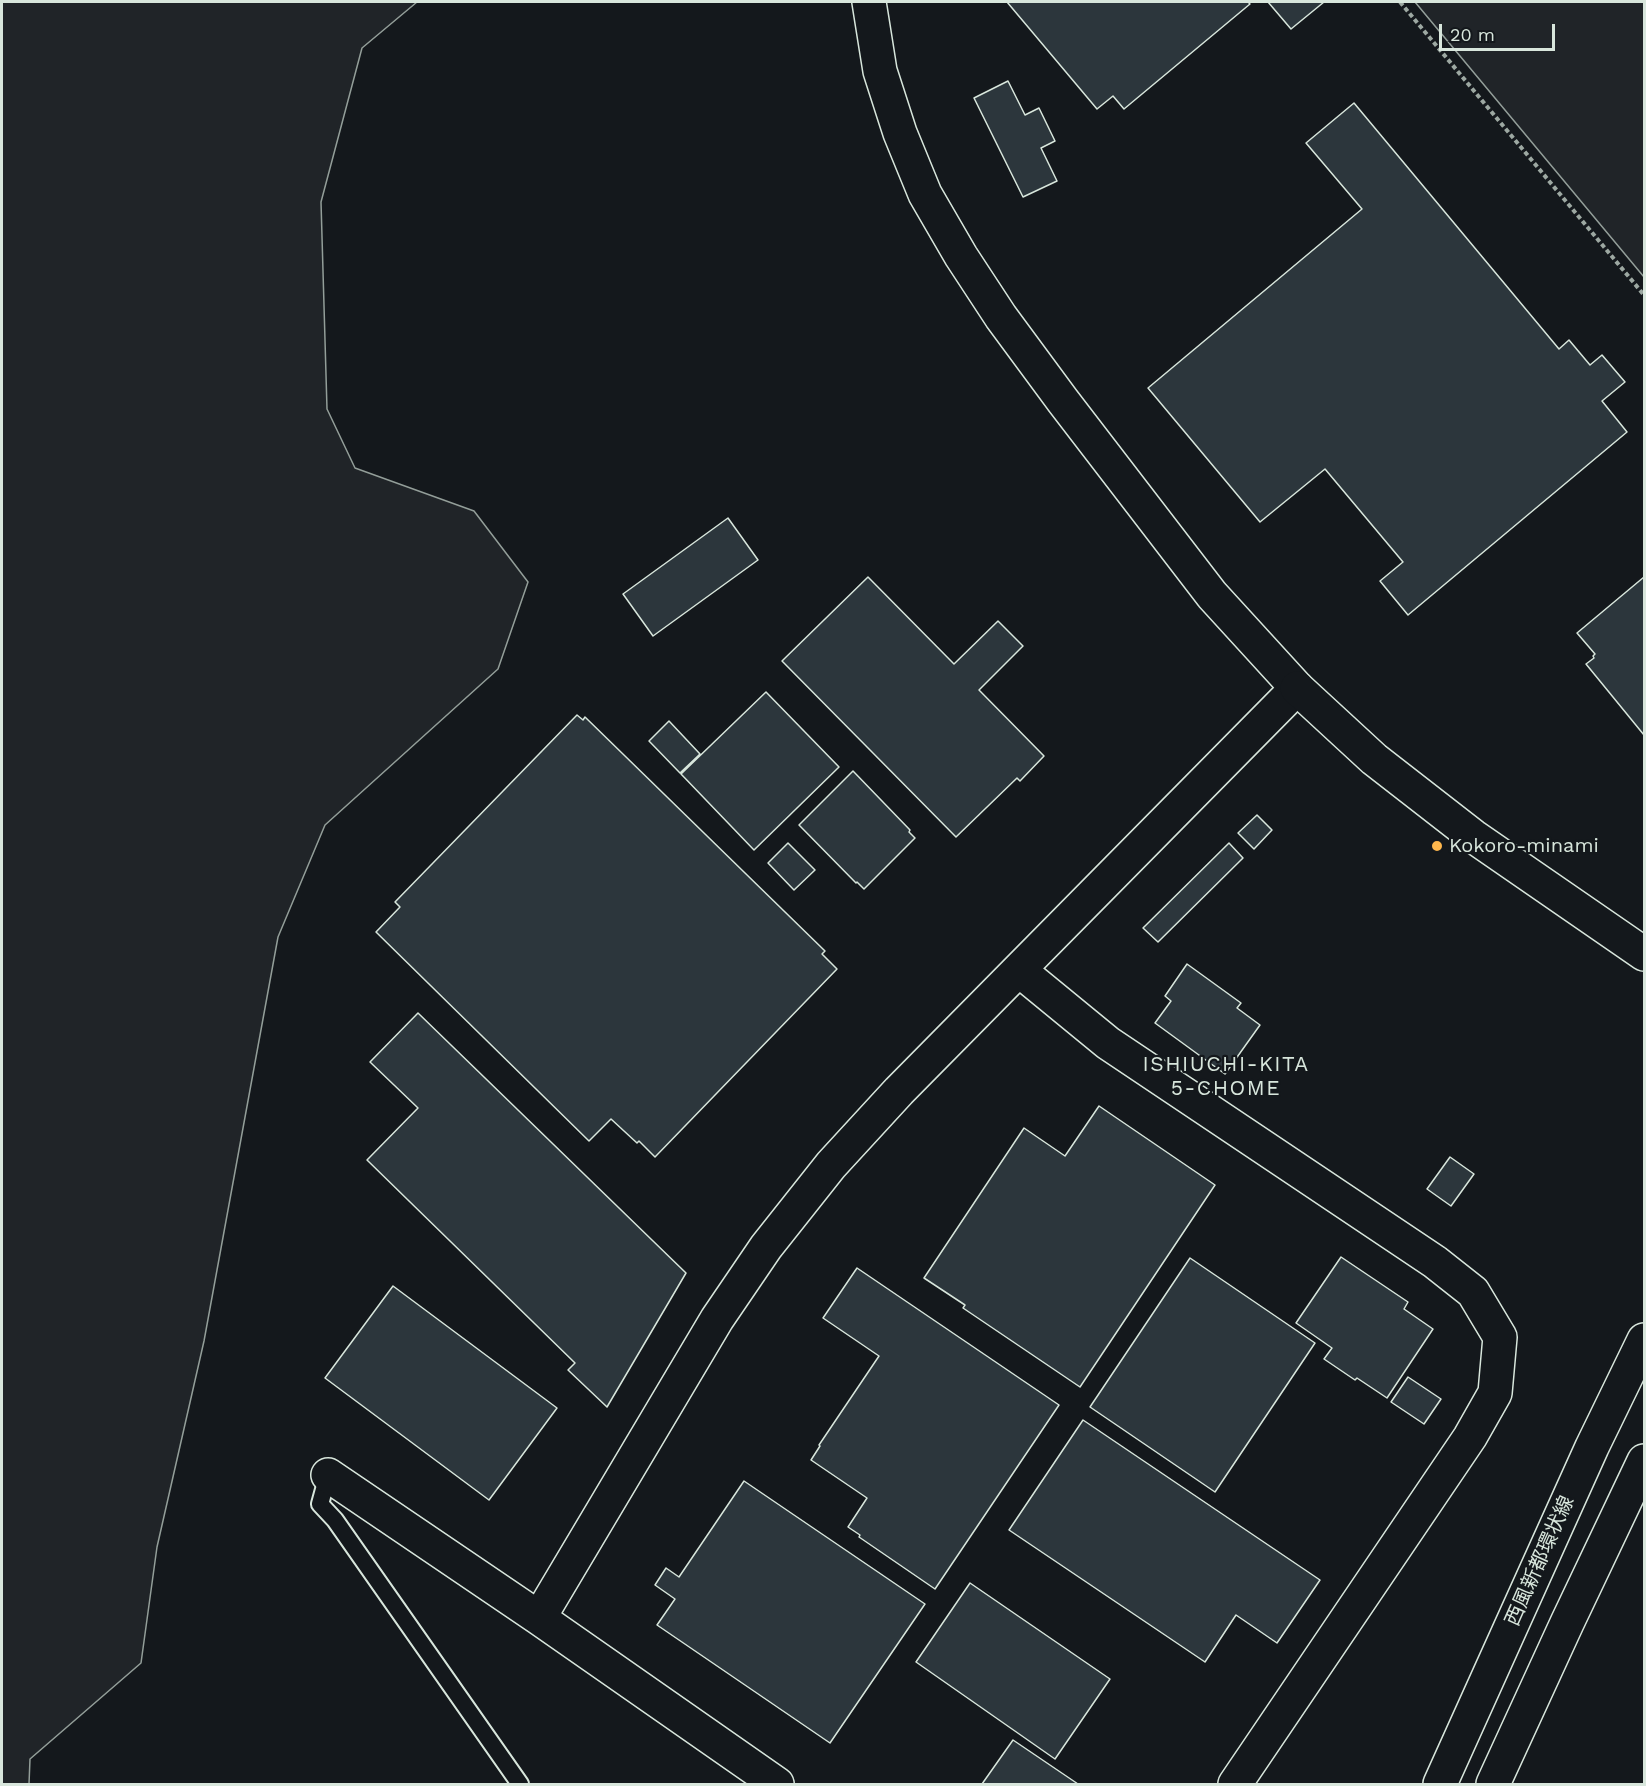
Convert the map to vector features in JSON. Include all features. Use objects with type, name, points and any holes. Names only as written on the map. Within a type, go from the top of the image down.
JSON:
[{"type":"street","points":[[869,2],[880,71],[900,133],[926,194],[961,256],[1001,317],[1063,401],[1212,595],[1297,688],[1374,759],[1473,836],[1644,954]]},
{"type":"street","points":[[539,1618],[717,1319],[766,1247],[831,1165],[899,1091],[1297,688]]},
{"type":"street","points":[[1019,970],[1108,1043],[1435,1262],[1473,1292],[1500,1337],[1495,1393],[1470,1437],[1235,1785]]},
{"type":"street","name":"西風新都環状線","points":[[1440,1785],[1592,1447],[1644,1340]]},
{"type":"street","points":[[1493,1785],[1644,1461]]},
{"type":"street","points":[[328,1475],[539,1618],[777,1785]]},
{"type":"lane","points":[[328,1475],[320,1504],[335,1520],[520,1785]]},
{"type":"path","points":[[1400,2],[1644,295]]},
{"type":"shaded area","points":[[2,2],[417,2],[362,48],[321,202],[327,409],[355,468],[474,511],[528,582],[498,669],[325,825],[278,937],[204,1341],[157,1547],[141,1663],[30,1759],[29,1784],[2,1784]]},
{"type":"shaded area","points":[[1415,2],[1644,2],[1644,277]]},
{"type":"building","points":[[1007,2],[1248,2],[1250,4],[1124,109],[1113,96],[1097,109]]},
{"type":"building","points":[[1268,2],[1324,2],[1291,29]]},
{"type":"building","points":[[1008,81],[1025,115],[1039,108],[1055,141],[1041,148],[1057,181],[1023,197],[974,98]]},
{"type":"building","points":[[1354,103],[1559,349],[1569,340],[1590,365],[1602,355],[1625,382],[1602,401],[1627,432],[1408,615],[1380,581],[1403,562],[1325,469],[1260,522],[1148,388],[1362,209],[1306,143]]},
{"type":"building","points":[[728,518],[758,560],[653,636],[623,594]]},
{"type":"building","points":[[868,577],[954,664],[998,621],[1023,646],[979,690],[1044,756],[1020,781],[1017,778],[956,837],[782,661]]},
{"type":"building","points":[[1644,577],[1644,735],[1586,664],[1594,658],[1595,654],[1577,633]]},
{"type":"building","points":[[766,692],[839,767],[754,850],[681,774]]},
{"type":"building","points":[[577,715],[583,720],[585,717],[825,951],[822,954],[837,969],[655,1157],[611,1119],[589,1141],[376,932],[400,907],[395,902]]},
{"type":"building","points":[[669,721],[700,754],[680,773],[649,741]]},
{"type":"building","points":[[853,771],[915,838],[864,889],[799,825]]},
{"type":"building","points":[[1257,815],[1272,830],[1254,849],[1238,833]]},
{"type":"building","points":[[788,843],[815,870],[794,890],[768,863]]},
{"type":"building","points":[[1229,843],[1243,858],[1158,942],[1143,928]]},
{"type":"building","points":[[1187,964],[1241,1003],[1237,1008],[1260,1025],[1225,1074],[1155,1023],[1171,1001],[1165,996]]},
{"type":"building","points":[[418,1013],[686,1273],[607,1407],[568,1370],[575,1363],[367,1160],[418,1108],[370,1062]]},
{"type":"building","points":[[1099,1106],[1215,1185],[1080,1387],[963,1308],[965,1305],[924,1278],[1024,1128],[1065,1156]]},
{"type":"building","points":[[1450,1157],[1474,1174],[1451,1206],[1427,1189]]},
{"type":"building","points":[[1341,1257],[1408,1302],[1404,1309],[1433,1329],[1387,1398],[1324,1359],[1332,1348],[1296,1323]]},
{"type":"building","points":[[1190,1258],[1315,1343],[1215,1492],[1090,1407]]},
{"type":"building","points":[[857,1268],[1059,1405],[935,1589],[848,1527],[867,1498],[811,1460],[879,1356],[823,1318]]},
{"type":"building","points":[[393,1286],[557,1408],[489,1500],[325,1378]]},
{"type":"building","points":[[1408,1377],[1441,1399],[1424,1424],[1391,1402]]},
{"type":"building","points":[[1083,1420],[1320,1580],[1277,1643],[1236,1615],[1205,1662],[1009,1530]]},
{"type":"building","points":[[744,1481],[925,1604],[830,1743],[657,1625],[675,1599],[655,1585],[666,1568],[679,1577]]},
{"type":"building","points":[[970,1583],[1110,1679],[1055,1759],[916,1662]]},
{"type":"building","points":[[1013,1740],[1078,1784],[982,1784]]},
{"type":"place","name":"Kokoro-minami","points":[[1437,846]]},
{"type":"district","name":"ISHIUCHI-KITA 5-CHOME","points":[[1226,1077]]}]
